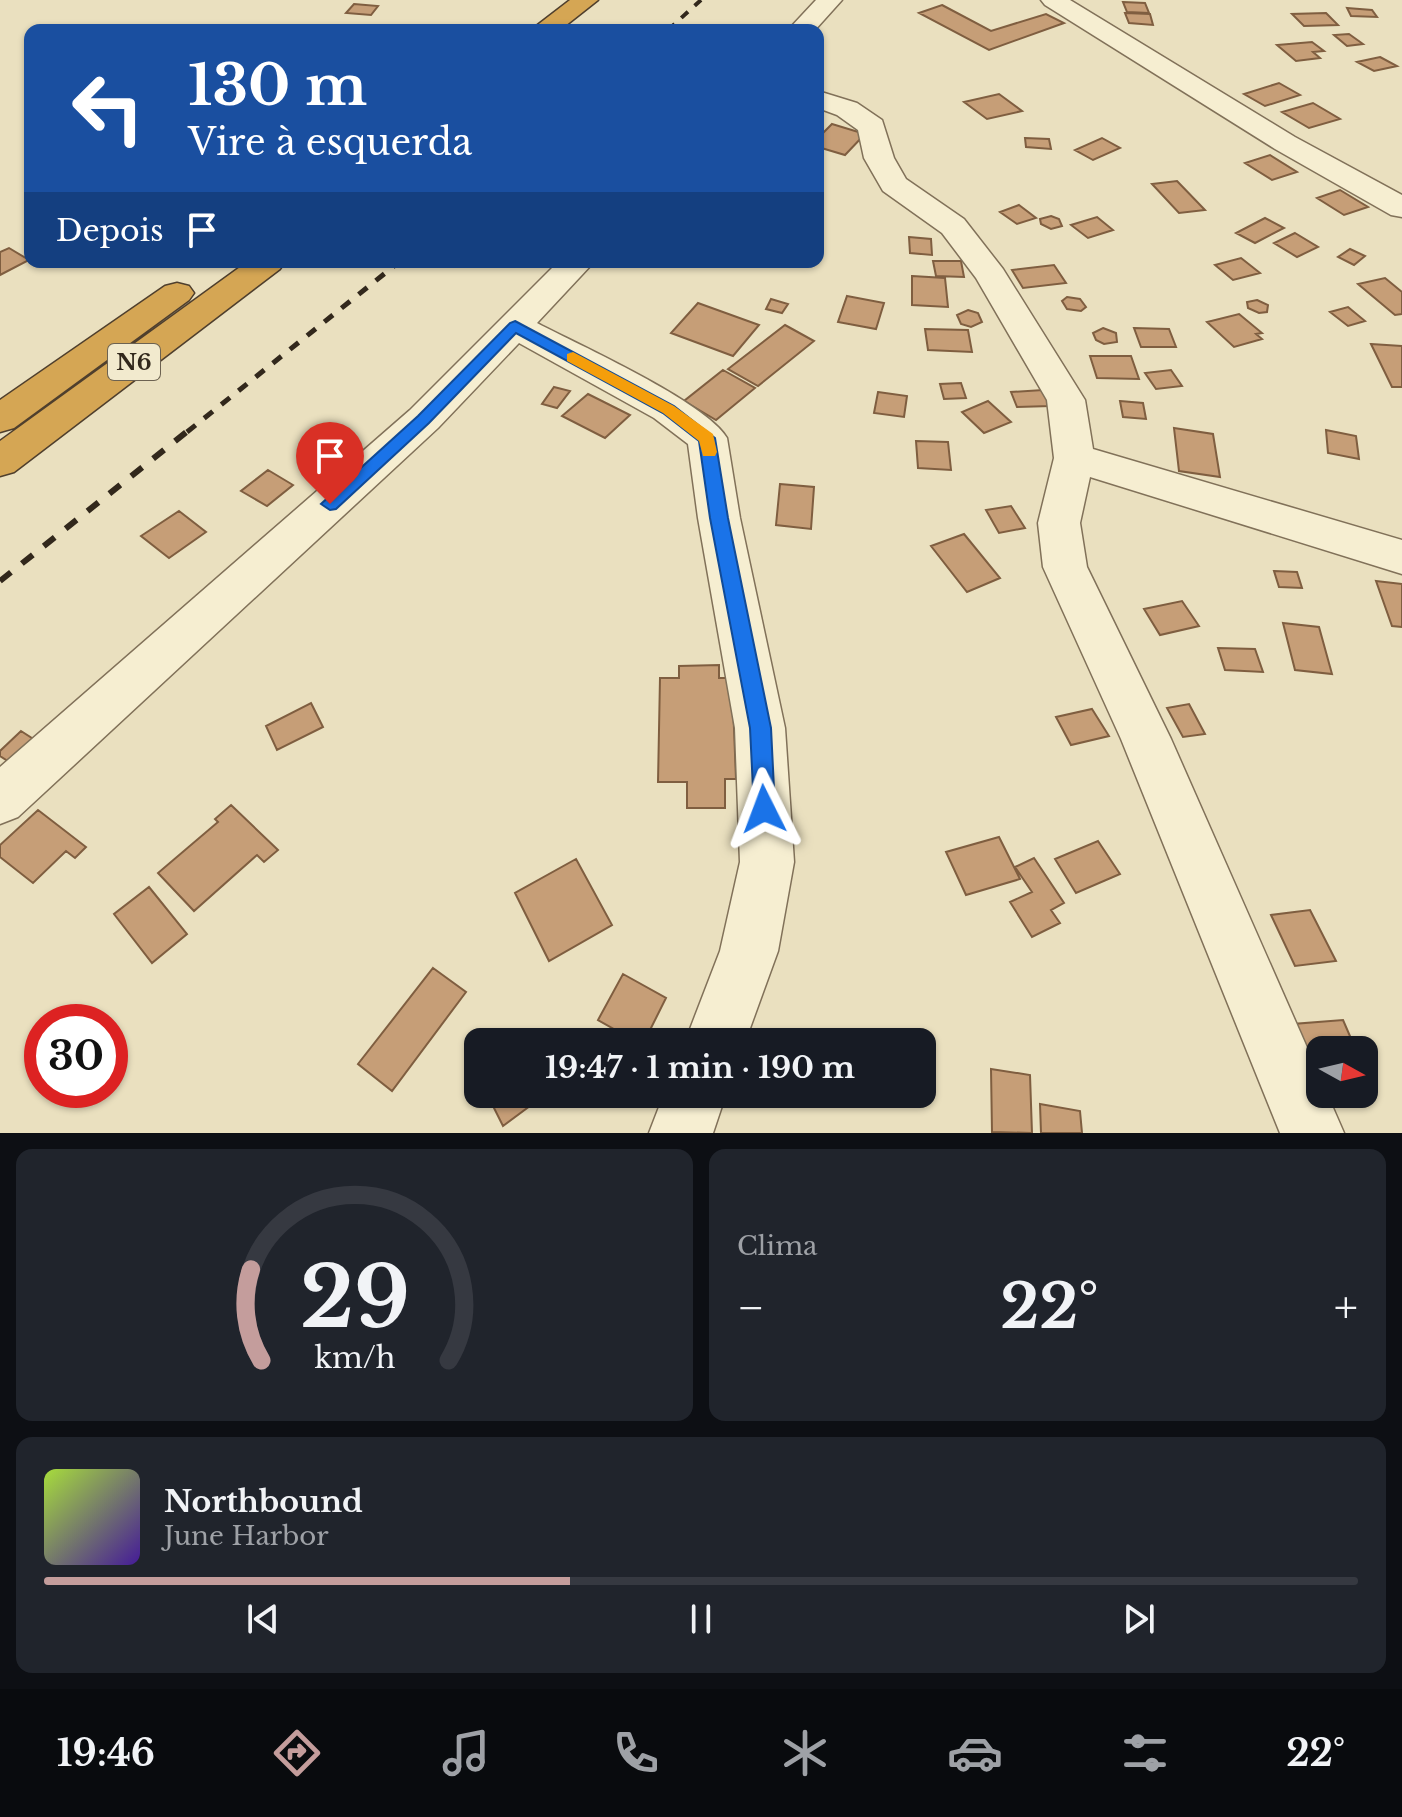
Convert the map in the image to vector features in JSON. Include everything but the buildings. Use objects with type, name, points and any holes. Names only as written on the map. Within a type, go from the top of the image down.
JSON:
[{"type":"highway","points":[[557,24],[596,6]]},
{"type":"highway","points":[[586,24],[596,6]]},
{"type":"highway","name":"N6","points":[[0,419],[212,268]]},
{"type":"highway","name":"N6","points":[[0,462],[260,268]]},
{"type":"street","points":[[807,24],[830,0]]},
{"type":"street","points":[[1053,0],[1244,118],[1402,208]]},
{"type":"street","points":[[824,101],[847,109],[872,126],[879,158],[894,185],[953,226],[991,276],[1066,400],[1074,458],[1059,523],[1065,567],[1146,739],[1312,1133]]},
{"type":"street","points":[[0,800],[424,419],[571,268]]},
{"type":"street","points":[[515,326],[668,409],[707,438],[719,518],[760,728],[767,862],[749,951],[720,1028]]},
{"type":"street","points":[[1074,458],[1402,557]]},
{"type":"street","points":[[681,1133],[690,1108]]},
{"type":"railway","points":[[675,24],[701,0]]},
{"type":"railway","points":[[187,432],[392,268]]},
{"type":"railway","points":[[0,581],[189,430]]},
{"type":"slow traffic","points":[[573,357],[668,409],[707,438],[709,452]]},
{"type":"route","points":[[330,504],[424,419],[515,326],[668,409],[707,438],[719,518],[760,728],[764,809]]}]
